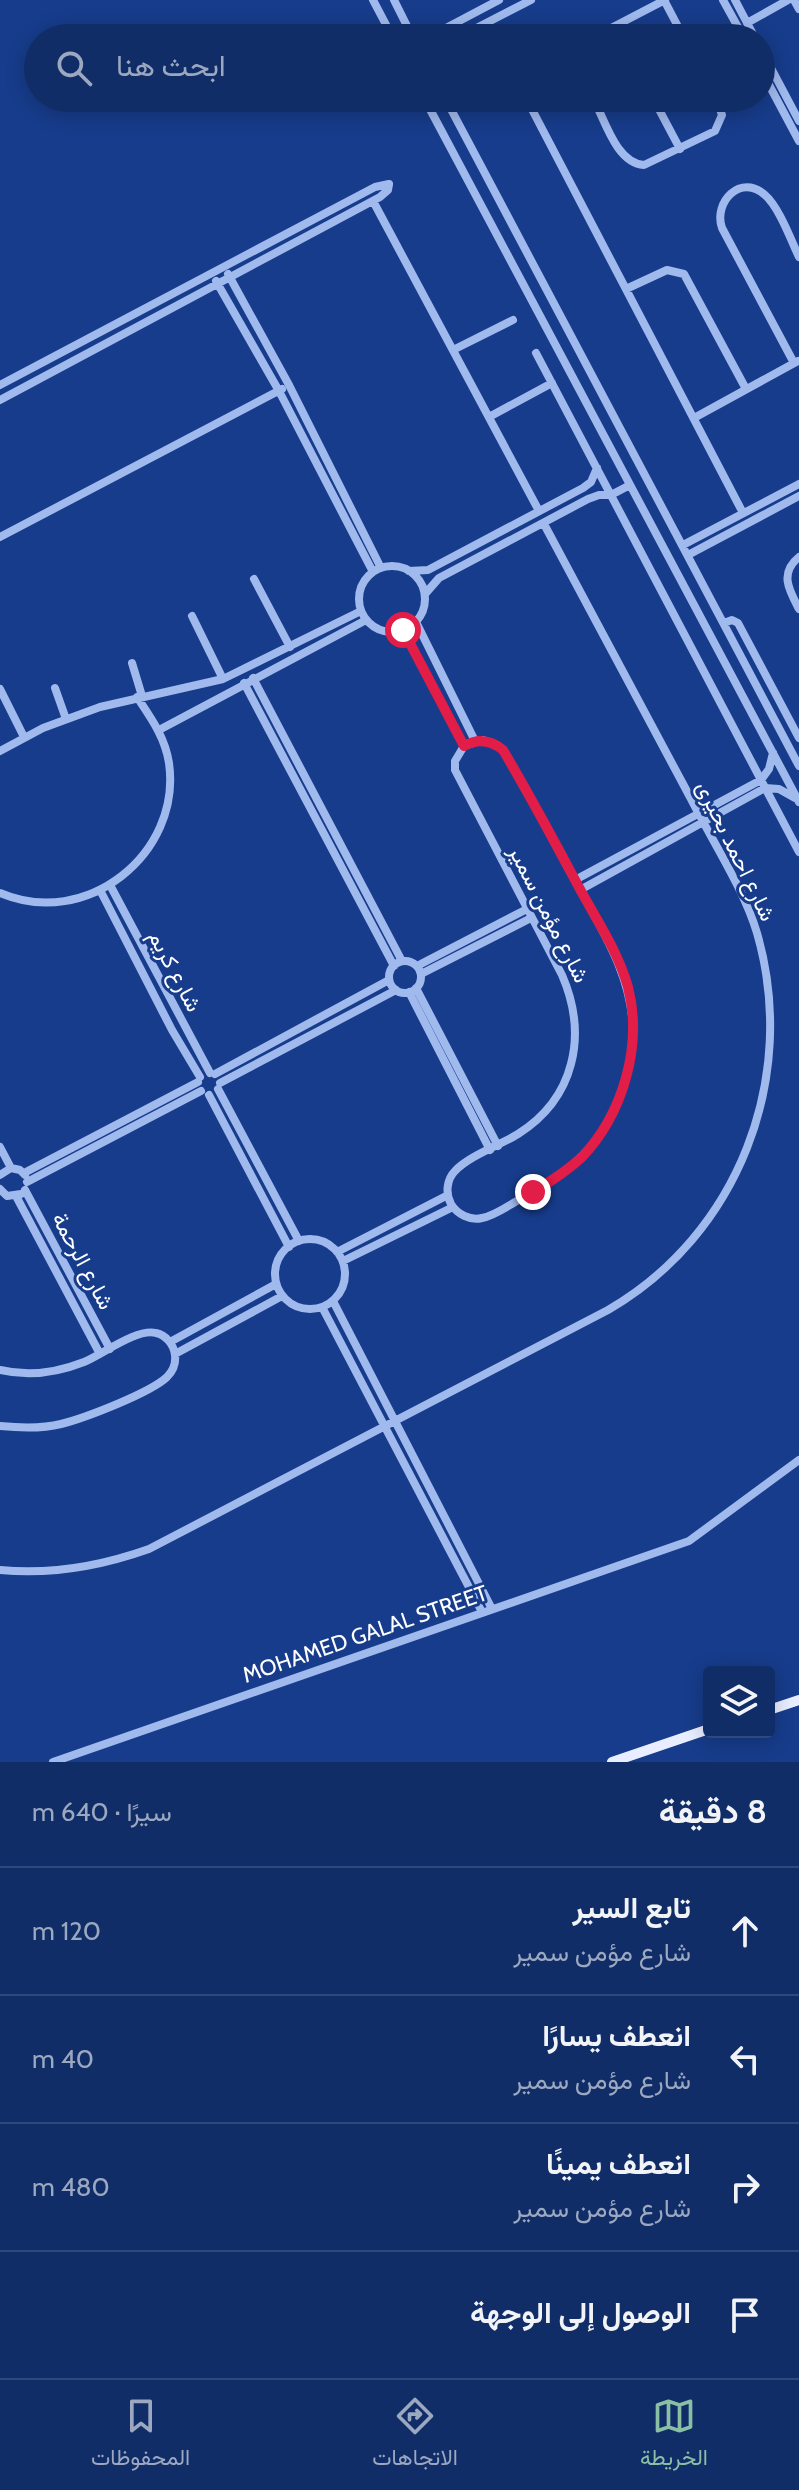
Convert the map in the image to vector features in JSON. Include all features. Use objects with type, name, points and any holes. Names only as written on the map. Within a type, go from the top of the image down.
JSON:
[{"type":"main road","points":[[775,1708],[799,1700]]},
{"type":"main road","points":[[612,1762],[703,1731]]},
{"type":"street","points":[[373,0],[386,24]]},
{"type":"street","points":[[394,0],[406,24]]},
{"type":"street","points":[[454,24],[499,0]]},
{"type":"street","points":[[484,24],[531,0]]},
{"type":"street","points":[[619,24],[665,0],[677,24]]},
{"type":"street","points":[[723,0],[736,24]]},
{"type":"street","points":[[735,0],[747,23],[788,0]]},
{"type":"street","points":[[794,0],[799,9]]},
{"type":"street","points":[[775,81],[799,141]]},
{"type":"street","points":[[775,89],[799,121]]},
{"type":"street","points":[[431,112],[798,800]]},
{"type":"street","points":[[452,112],[799,766]]},
{"type":"street","points":[[533,112],[743,513]]},
{"type":"street","points":[[600,112],[623,155],[632,163],[650,164],[719,127],[721,112]]},
{"type":"street","points":[[660,112],[680,149]]},
{"type":"street","points":[[0,385],[375,187],[389,184],[388,190],[373,201],[0,400]]},
{"type":"street","points":[[475,196],[491,187]]},
{"type":"street","points":[[694,418],[797,362],[722,228],[719,213],[725,199],[744,188],[752,188],[766,195],[799,257]]},
{"type":"street","points":[[373,201],[539,511]]},
{"type":"street","points":[[224,267],[289,385],[377,570]]},
{"type":"street","points":[[626,289],[667,270],[684,274],[746,389]]},
{"type":"street","points":[[212,273],[377,570]]},
{"type":"street","points":[[453,350],[513,320]]},
{"type":"street","points":[[536,353],[799,852]]},
{"type":"street","points":[[489,417],[552,383]]},
{"type":"street","points":[[0,537],[289,385]]},
{"type":"street","points":[[599,429],[616,420]]},
{"type":"street","points":[[409,571],[428,570],[588,485],[597,468]]},
{"type":"street","points":[[683,545],[799,484]]},
{"type":"street","points":[[425,594],[439,578],[594,496],[611,495],[630,485]]},
{"type":"street","points":[[688,555],[799,496]]},
{"type":"street","name":"شارع احمد بحيرى","points":[[0,1570],[64,1570],[105,1563],[149,1549],[639,1292],[704,1229],[735,1176],[760,1116],[769,1076],[772,1039],[770,1004],[758,934],[701,818],[544,524]]},
{"type":"street","points":[[799,557],[786,576],[799,609]]},
{"type":"street","points":[[396,566],[409,571],[419,581],[425,594],[423,609],[416,622],[403,630],[383,631],[366,620],[361,611],[359,593],[366,578],[377,570],[396,566]]},
{"type":"street","points":[[254,579],[290,647]]},
{"type":"street","points":[[0,751],[66,719],[139,696],[180,691],[223,679],[361,611]]},
{"type":"street","points":[[192,616],[223,679]]},
{"type":"street","points":[[159,730],[366,620]]},
{"type":"street","points":[[724,623],[732,620],[738,623],[799,738]]},
{"type":"street","points":[[403,630],[464,746],[475,741],[416,622]]},
{"type":"street","points":[[0,893],[18,900],[46,903],[74,900],[110,885],[136,865],[155,839],[170,793],[170,777],[165,745],[139,696],[132,663]]},
{"type":"street","points":[[249,680],[398,963],[419,970]]},
{"type":"street","points":[[55,688],[66,719]]},
{"type":"street","points":[[0,689],[24,737]]},
{"type":"street","points":[[750,708],[765,700]]},
{"type":"street","name":"شارع مؤمن سمير","points":[[453,1207],[466,1217],[483,1218],[553,1180],[582,1156],[597,1139],[615,1106],[630,1057],[633,1034],[628,989],[621,967],[575,880],[503,750],[491,742],[475,741]]},
{"type":"street","name":"شارع مؤمن سمير","points":[[448,1195],[447,1187],[455,1171],[540,1119],[562,1088],[574,1055],[574,1008],[562,975],[458,779],[455,761],[464,746]]},
{"type":"street","points":[[580,890],[763,784],[773,753]]},
{"type":"street","points":[[763,784],[798,800]]},
{"type":"street","points":[[575,880],[701,818]]},
{"type":"street","name":"شارع كريم","points":[[110,885],[299,1241]]},
{"type":"street","name":"شارع كريم","points":[[100,890],[289,1247]]},
{"type":"street","points":[[494,1148],[412,990],[419,970],[529,913]]},
{"type":"street","points":[[126,942],[136,936]]},
{"type":"street","points":[[202,1086],[389,980],[398,963]]},
{"type":"street","points":[[389,980],[396,990]]},
{"type":"street","points":[[6,1195],[202,1086],[396,990],[412,990]]},
{"type":"street","points":[[0,1147],[4,1170],[25,1182]]},
{"type":"street","name":"شارع الرحمة","points":[[25,1182],[110,1349]]},
{"type":"street","name":"شارع الرحمة","points":[[6,1195],[100,1354]]},
{"type":"street","points":[[337,1252],[448,1195],[453,1207],[343,1261]]},
{"type":"street","points":[[320,1240],[337,1252],[343,1261],[345,1283],[333,1301],[322,1307],[296,1306],[282,1296],[276,1284],[277,1263],[289,1247],[299,1241],[320,1240]]},
{"type":"street","points":[[170,1342],[276,1284]]},
{"type":"street","points":[[175,1354],[282,1296]]},
{"type":"street","points":[[333,1301],[487,1610]]},
{"type":"street","points":[[322,1307],[384,1427],[487,1610]]},
{"type":"street","points":[[0,1370],[19,1374],[50,1373],[146,1332],[164,1336],[175,1354],[173,1368],[163,1380],[100,1410],[61,1424],[0,1426]]},
{"type":"street","name":"MOHAMED GALAL STREET","points":[[53,1762],[689,1541],[799,1460]]},
{"type":"route","points":[[403,630],[464,746],[483,740],[503,750],[608,941],[628,989],[633,1034],[626,1078],[615,1106],[597,1139],[582,1156],[566,1171],[533,1192]]}]
